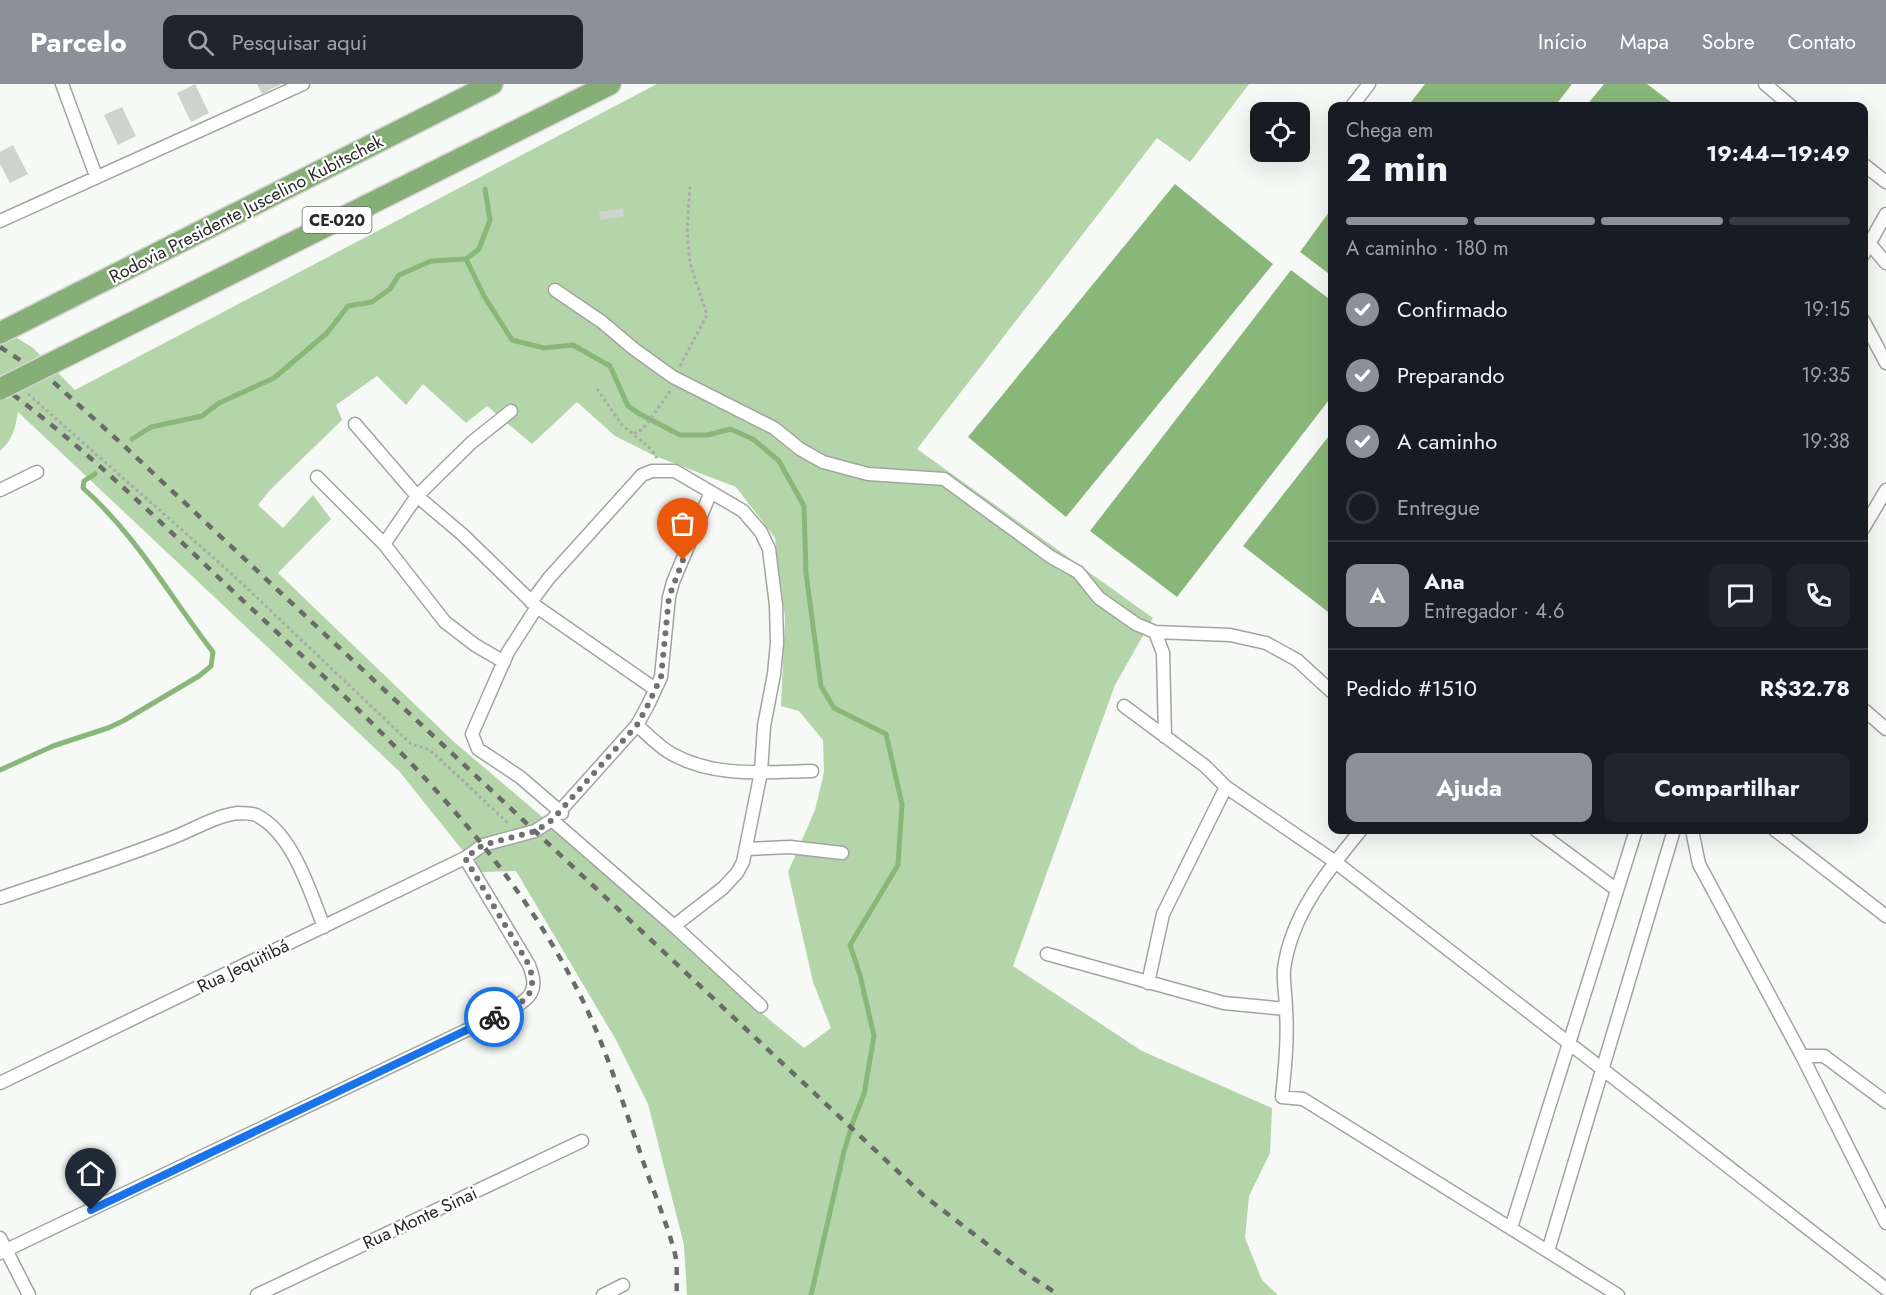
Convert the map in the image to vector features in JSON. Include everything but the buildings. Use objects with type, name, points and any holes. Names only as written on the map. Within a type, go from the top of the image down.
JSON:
[{"type":"highway","name":"Rodovia Presidente Juscelino Kubitschek","points":[[0,333],[492,84]]},
{"type":"highway","name":"CE-020","points":[[0,389],[610,84]]},
{"type":"street","points":[[62,84],[96,176]]},
{"type":"street","points":[[0,221],[303,84]]},
{"type":"street","points":[[1355,102],[1369,84]]},
{"type":"street","points":[[1765,84],[1786,102]]},
{"type":"street","points":[[1868,168],[1886,182]]},
{"type":"street","points":[[1886,214],[1869,243],[1886,263]]},
{"type":"street","points":[[555,290],[602,322],[634,350],[673,377],[774,428],[800,449],[823,462],[868,474],[935,477],[952,483],[1000,522],[1051,557],[1078,572],[1099,598],[1136,624],[1155,632],[1230,635],[1266,644],[1297,660],[1328,688]]},
{"type":"street","points":[[1868,329],[1886,363]]},
{"type":"street","points":[[384,544],[417,496],[471,443],[512,411]]},
{"type":"street","points":[[356,424],[417,496],[463,535],[534,605],[655,689]]},
{"type":"street","points":[[674,926],[737,873],[747,849],[761,772],[764,726],[777,643],[773,566],[769,549],[761,532],[743,511],[675,471],[665,469],[652,471],[642,476],[549,578],[504,662],[474,725],[472,734],[478,748],[520,777],[557,817],[674,926],[761,1006]]},
{"type":"street","points":[[0,490],[37,472]]},
{"type":"street","points":[[317,477],[384,544],[445,622],[475,645],[504,662]]},
{"type":"street","points":[[1868,521],[1886,490]]},
{"type":"street","points":[[520,835],[536,831],[557,817],[637,725],[655,689],[664,660],[669,597],[673,582],[711,492]]},
{"type":"street","points":[[1155,632],[1163,653],[1165,737]]},
{"type":"street","points":[[1124,706],[1205,766],[1226,787],[1334,861],[1886,1289]]},
{"type":"street","points":[[1868,713],[1886,729]]},
{"type":"street","points":[[637,725],[670,753],[695,765],[723,771],[812,771]]},
{"type":"street","points":[[1148,983],[1163,914],[1226,787]]},
{"type":"street","points":[[0,898],[173,838],[216,819],[239,813],[255,814],[284,841],[299,866],[324,927]]},
{"type":"street","points":[[1358,834],[1334,861],[1301,915],[1290,943],[1283,987],[1286,1009],[1286,1062],[1281,1097],[1302,1099],[1618,1295]]},
{"type":"street","points":[[1541,834],[1617,890]]},
{"type":"street","points":[[1511,1228],[1634,834]]},
{"type":"street","points":[[1548,1251],[1673,834]]},
{"type":"street","points":[[1693,834],[1699,864],[1802,1056],[1886,1223]]},
{"type":"street","points":[[1780,834],[1886,916]]},
{"type":"street","name":"Rua Jequitibá","points":[[0,1083],[465,858],[483,845],[520,835]]},
{"type":"street","points":[[747,849],[790,847],[842,853]]},
{"type":"street","points":[[3,1252],[470,1029],[518,1005],[530,995],[534,980],[529,965],[465,858]]},
{"type":"street","points":[[1047,954],[1224,1004],[1286,1009]]},
{"type":"street","points":[[1802,1056],[1824,1056],[1886,1102]]},
{"type":"street","name":"Rua Monte Sinai","points":[[257,1295],[582,1140]]},
{"type":"street","points":[[0,1238],[3,1252],[29,1295]]},
{"type":"street","points":[[603,1295],[623,1286]]},
{"type":"path","points":[[634,434],[643,429],[674,386],[673,377],[707,315],[690,263],[687,232],[690,186]]},
{"type":"path","points":[[597,389],[622,426],[651,449],[665,469]]},
{"type":"path","points":[[26,391],[234,576],[411,744],[430,750],[520,835]]},
{"type":"shaded area","points":[[657,84],[1249,84],[1190,162],[1157,138],[917,449],[1153,618],[1115,685],[1013,966],[1142,1051],[1272,1108],[1270,1153],[1249,1196],[1245,1238],[1262,1280],[1278,1295],[687,1295],[684,1245],[648,1104],[616,1040],[516,871],[480,872],[399,771],[18,412],[13,433],[0,451],[0,328],[32,347],[75,390]],"holes":[[[377,376],[406,405],[423,384],[466,423],[487,406],[532,444],[577,402],[615,436],[655,456],[736,487],[775,538],[785,618],[781,706],[799,711],[823,740],[824,772],[815,810],[788,872],[813,982],[831,1028],[804,1048],[753,1006],[599,865],[453,741],[278,573],[331,519],[313,495],[283,528],[258,505],[270,490],[342,420],[336,405]]]},
{"type":"shaded area","points":[[1425,84],[1572,84],[1558,102],[1411,102]]},
{"type":"shaded area","points":[[1604,84],[1647,84],[1671,102],[1589,102]]},
{"type":"shaded area","points":[[1175,184],[1273,264],[1066,517],[968,437]]},
{"type":"shaded area","points":[[1328,214],[1328,273],[1300,252]]},
{"type":"shaded area","points":[[1291,270],[1328,298],[1328,401],[1177,597],[1090,531]]},
{"type":"shaded area","points":[[1328,437],[1328,612],[1243,546]]},
{"type":"waterway","points":[[132,439],[151,427],[202,416],[219,403],[274,378],[327,333],[348,306],[372,302],[390,289],[399,275],[431,261],[466,259],[479,249],[490,220],[485,189]]},
{"type":"waterway","points":[[466,259],[484,296],[512,340],[544,348],[573,345],[610,366],[628,406],[638,413],[680,435],[708,435],[730,429],[753,439],[779,461],[804,506],[806,573],[821,686],[834,708],[886,734],[902,804],[898,865],[850,945],[860,975],[874,1036],[864,1094],[844,1151],[811,1295]]},
{"type":"waterway","points":[[0,770],[53,746],[123,721],[199,676],[211,666],[213,652],[137,546],[83,488],[84,481],[95,474]]},
{"type":"railway","points":[[0,347],[51,380],[122,444],[923,1195],[1022,1271],[1059,1295]]},
{"type":"railway","points":[[0,385],[62,434],[121,486],[332,684],[425,778],[468,827],[508,879],[545,933],[578,991],[596,1030],[671,1241],[676,1259],[677,1295]]},
{"type":"way so far","points":[[494,1017],[518,1005],[530,995],[534,980],[529,965],[465,858],[483,845],[536,831],[562,813],[637,725],[661,677],[669,597],[683,560]]},
{"type":"route","points":[[91,1210],[494,1017]]}]
